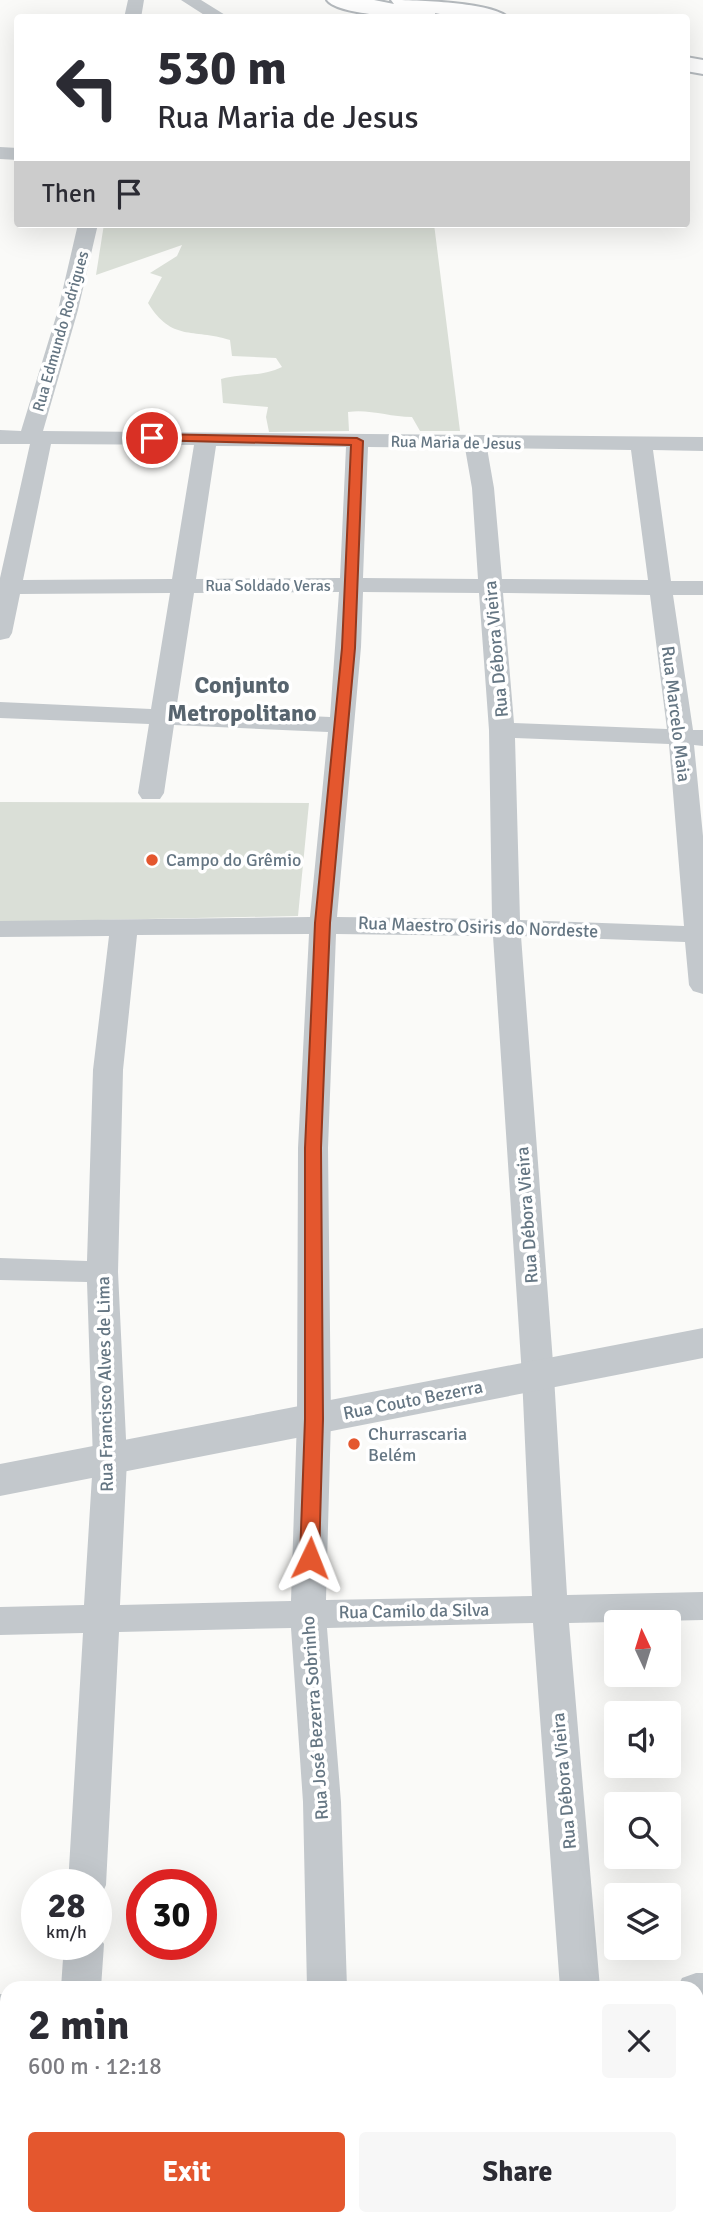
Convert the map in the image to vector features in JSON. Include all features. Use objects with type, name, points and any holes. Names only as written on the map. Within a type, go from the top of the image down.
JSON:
[{"type":"main road","points":[[338,0],[413,14]]},
{"type":"main road","points":[[402,0],[476,14]]},
{"type":"street","points":[[189,0],[215,14]]},
{"type":"street","name":"Rua Edmundo Rodrigues","points":[[0,633],[5,587],[36,437],[88,228]]},
{"type":"street","name":"Rua Maria de Jesus","points":[[0,437],[703,444]]},
{"type":"street","points":[[151,793],[206,438]]},
{"type":"street","name":"Rua José Bezerra Sobrinho","points":[[327,1981],[322,1802],[308,1613],[314,1419],[313,1148],[323,923],[342,725],[357,441]]},
{"type":"street","name":"Rua Débora Vieira","points":[[475,443],[483,488],[502,730],[506,925],[538,1376],[550,1608],[579,1981]]},
{"type":"street","name":"Rua Marcelo Maia","points":[[641,443],[659,588],[692,738],[703,985]]},
{"type":"street","name":"Rua Soldado Veras","points":[[5,587],[351,585],[703,588]]},
{"type":"street","points":[[0,710],[342,725]]},
{"type":"street","points":[[502,730],[692,738]]},
{"type":"street","name":"Rua Maestro Osiris do Nordeste","points":[[0,929],[323,923],[506,925],[700,935]]},
{"type":"street","name":"Rua Francisco Alves de Lima","points":[[87,1869],[110,1460],[102,1272],[107,1070],[124,926]]},
{"type":"street","points":[[0,1269],[102,1272]]},
{"type":"street","name":"Rua Couto Bezerra","points":[[0,1480],[703,1343]]},
{"type":"street","name":"Rua Camilo da Silva","points":[[0,1621],[703,1606]]},
{"type":"street","points":[[82,1981],[83,1960]]},
{"type":"shaded area","points":[[103,228],[435,228],[460,431],[420,431],[412,417],[356,411],[348,412],[349,431],[269,432],[266,417],[268,407],[223,403],[221,379],[275,370],[282,367],[276,358],[232,356],[230,340],[174,329],[157,315],[148,303],[162,277],[150,273],[177,256],[182,245],[96,275]]},
{"type":"shaded area","name":"Campo do Grêmio","points":[[0,802],[309,803],[298,916],[0,922]]},
{"type":"place","name":"Campo do Grêmio","points":[[152,860]]},
{"type":"place","name":"Churrascaria Belém","points":[[354,1444]]},
{"type":"district","name":"Conjunto Metropolitano","points":[[242,699]]},
{"type":"route","points":[[152,438],[357,441],[349,648],[323,923],[319,994],[313,1148],[314,1419],[310,1558]]}]
